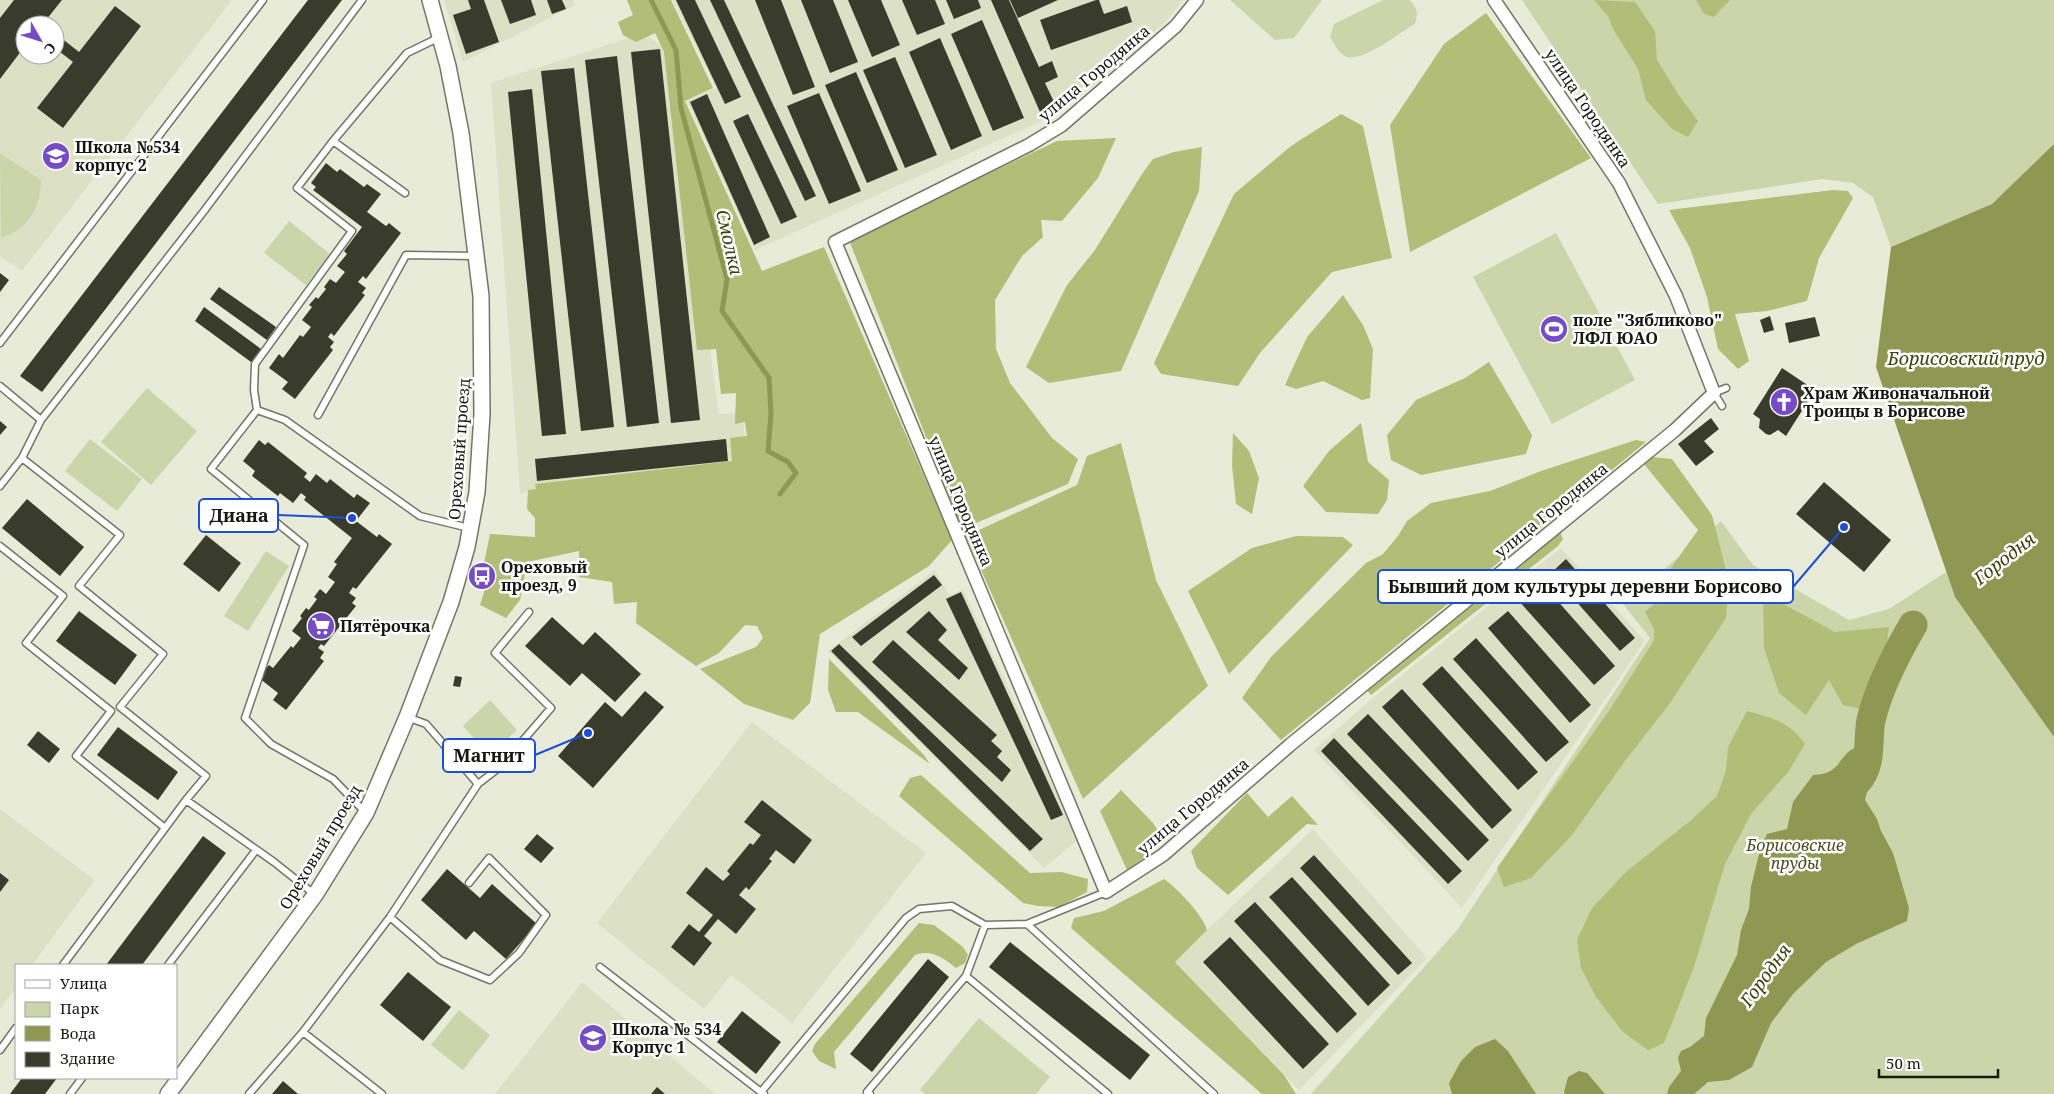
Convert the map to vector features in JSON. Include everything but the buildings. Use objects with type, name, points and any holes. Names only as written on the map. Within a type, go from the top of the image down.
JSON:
[{"type":"street","name":"Ореховый проезд","points":[[168,1094],[315,895],[366,812],[407,717],[451,602],[468,547],[476,492],[482,414],[481,296],[462,134],[441,36],[430,0]]},
{"type":"street","name":"улица Городянка","points":[[1197,0],[1176,26],[1062,125],[1029,145],[835,242],[1106,892],[1162,855],[1290,745],[1675,430],[1720,390],[1676,296],[1619,183],[1494,0]]},
{"type":"lane","points":[[0,342],[263,0]]},
{"type":"lane","points":[[0,486],[22,458],[41,420],[204,211],[362,0]]},
{"type":"lane","points":[[366,812],[333,779],[271,744],[245,718],[304,545],[211,469],[257,410],[254,390],[255,364],[352,231],[297,188],[333,141],[407,53],[441,36]]},
{"type":"lane","points":[[333,141],[405,193]]},
{"type":"lane","points":[[318,415],[406,255],[477,256]]},
{"type":"lane","points":[[0,386],[41,420]]},
{"type":"lane","points":[[1720,390],[1722,406]]},
{"type":"lane","points":[[257,410],[285,420],[420,516],[471,528]]},
{"type":"lane","points":[[22,458],[120,535],[79,586],[163,654],[120,707],[206,776],[64,964]]},
{"type":"lane","points":[[0,546],[63,596],[26,643],[111,711],[76,756],[165,828]]},
{"type":"lane","points":[[250,1094],[303,1032],[390,917],[478,784],[500,767],[552,708],[495,653],[529,612]]},
{"type":"lane","points":[[407,717],[426,724],[478,784]]},
{"type":"lane","points":[[186,800],[315,895]]},
{"type":"lane","points":[[169,964],[256,850]]},
{"type":"lane","points":[[390,917],[440,960],[490,980],[519,953],[546,915],[489,858],[468,883]]},
{"type":"lane","points":[[600,967],[762,1093],[856,977],[912,913],[919,909],[952,906],[985,925],[1027,924],[1106,892]]},
{"type":"lane","points":[[1027,924],[1214,1094]]},
{"type":"lane","points":[[870,1094],[867,1092],[966,976],[985,925]]},
{"type":"lane","points":[[966,976],[1108,1094]]},
{"type":"lane","points":[[0,1050],[15,1029]]},
{"type":"lane","points":[[303,1032],[382,1094]]},
{"type":"lane","points":[[70,1094],[81,1079]]},
{"type":"shaded area","name":"Школа №534 корпус 2","points":[[0,0],[232,0],[22,271],[0,256]]},
{"type":"shaded area","points":[[444,0],[573,0],[575,5],[463,62]]},
{"type":"shaded area","points":[[627,0],[671,0],[713,88],[685,101],[762,271],[824,247],[952,540],[929,566],[820,634],[810,703],[793,720],[744,704],[700,669],[756,647],[763,638],[757,626],[745,625],[719,653],[696,666],[636,623],[637,602],[614,604],[612,582],[579,577],[579,551],[527,562],[520,600],[506,618],[480,605],[486,586],[483,568],[490,534],[535,537],[535,518],[527,509],[528,490],[536,489],[535,484],[732,461],[730,438],[747,436],[745,422],[735,424],[736,393],[721,394],[716,349],[697,350],[664,52],[655,33],[636,42],[623,35],[618,22],[633,15]]},
{"type":"shaded area","points":[[673,0],[1183,0],[1168,19],[1109,73],[1059,113],[755,250],[687,101],[716,88]]},
{"type":"shaded area","points":[[1594,0],[1635,2],[1655,31],[1657,60],[1678,94],[1698,121],[1688,137],[1672,129],[1646,100],[1638,69],[1613,29],[1608,16]]},
{"type":"shaded area","points":[[1696,0],[1730,0],[1714,17],[1704,14]]},
{"type":"shaded area","points":[[1486,13],[1591,158],[1410,252],[1390,125],[1444,44]]},
{"type":"shaded area","points":[[644,33],[669,52],[719,414],[742,413],[750,474],[520,493],[491,83]]},
{"type":"shaded area","points":[[1341,114],[1363,126],[1392,258],[1332,272],[1260,353],[1238,386],[1161,374],[1154,363],[1234,194],[1291,146]]},
{"type":"shaded area","points":[[1116,138],[1098,178],[1062,221],[1041,220],[1043,237],[1022,256],[995,300],[996,349],[1010,383],[1052,438],[1078,459],[1068,484],[962,529],[849,240],[1057,141]]},
{"type":"shaded area","points":[[1202,147],[1199,191],[1121,371],[1049,383],[1026,367],[1067,285],[1095,250],[1153,159],[1174,152]]},
{"type":"shaded area","points":[[1833,190],[1848,191],[1853,198],[1819,258],[1807,301],[1767,311],[1735,314],[1749,361],[1738,369],[1718,349],[1707,297],[1690,248],[1669,210]]},
{"type":"shaded area","points":[[1343,295],[1363,325],[1373,349],[1370,398],[1362,400],[1323,381],[1296,389],[1285,385],[1307,337]]},
{"type":"shaded area","points":[[1489,362],[1532,435],[1526,454],[1421,475],[1391,460],[1387,435],[1416,400],[1465,378]]},
{"type":"shaded area","points":[[1361,423],[1368,462],[1389,480],[1387,500],[1378,514],[1326,512],[1303,486],[1329,451]]},
{"type":"shaded area","points":[[1233,433],[1249,451],[1259,478],[1252,514],[1236,504],[1232,465]]},
{"type":"shaded area","points":[[1636,440],[1646,442],[1281,740],[1242,698],[1271,657],[1366,563],[1383,554],[1398,536],[1407,521],[1431,503],[1490,491],[1541,471]]},
{"type":"shaded area","points":[[1121,443],[1156,580],[1208,686],[1083,799],[966,536],[1077,485],[1087,456]]},
{"type":"shaded area","points":[[1652,457],[1672,459],[1712,515],[1729,583],[1726,618],[1670,703],[1625,761],[1572,835],[1531,878],[1504,887],[1497,868],[1611,708],[1654,640],[1654,629],[1645,612],[1661,598],[1671,568],[1698,530],[1644,464]]},
{"type":"shaded area","points":[[1560,532],[1563,539],[1558,546],[1371,695],[1367,690],[1371,685]]},
{"type":"shaded area","points":[[1296,536],[1343,537],[1353,545],[1229,674],[1188,591],[1252,548]]},
{"type":"shaded area","points":[[1561,548],[1645,641],[1462,908],[1314,750],[1368,702]]},
{"type":"shaded area","points":[[935,570],[949,595],[963,589],[1078,840],[1044,868],[828,651]]},
{"type":"shaded area","points":[[1763,593],[1835,632],[1889,627],[1886,650],[1861,709],[1843,705],[1829,680],[1806,715],[1779,693],[1764,648]]},
{"type":"shaded area","points":[[829,659],[924,755],[930,764],[858,712],[836,712],[828,690]]},
{"type":"shaded area","points":[[1747,711],[1779,721],[1799,736],[1805,744],[1788,772],[1751,814],[1725,864],[1694,967],[1664,1043],[1648,1050],[1622,1031],[1596,997],[1581,968],[1577,940],[1592,908],[1626,872],[1690,821],[1717,796],[1726,771],[1728,747]]},
{"type":"shaded area","points":[[752,722],[926,853],[792,1023],[731,975],[704,1009],[597,923]]},
{"type":"shaded area","points":[[921,775],[1030,873],[1061,872],[1088,879],[1087,892],[1059,907],[1023,903],[899,796],[910,778]]},
{"type":"shaded area","points":[[1121,790],[1153,823],[1163,838],[1145,857],[1127,870],[1100,811]]},
{"type":"shaded area","points":[[1247,793],[1268,817],[1292,796],[1318,825],[1307,824],[1228,895],[1197,868],[1191,851]]},
{"type":"shaded area","points":[[0,809],[95,880],[33,964],[15,964],[15,988],[0,1009]]},
{"type":"shaded area","points":[[1313,829],[1427,958],[1299,1090],[1175,961]]},
{"type":"shaded area","points":[[1164,879],[1189,902],[1205,924],[1207,930],[1175,962],[1284,1075],[1296,1094],[1262,1094],[1071,928],[1074,918],[1104,911]]},
{"type":"shaded area","points":[[919,923],[934,925],[963,947],[968,955],[965,963],[956,968],[942,958],[932,954],[921,953],[915,955],[834,1052],[836,1069],[819,1061],[812,1051],[815,1044]]},
{"type":"shaded area","name":"Школа № 534 Корпус 1","points":[[582,982],[715,1094],[495,1094]]},
{"type":"green space","points":[[1230,0],[1322,0],[1294,38],[1275,40]]},
{"type":"green space","points":[[1383,0],[1409,0],[1416,11],[1415,24],[1363,55],[1348,57],[1342,54],[1330,37],[1334,24]]},
{"type":"green space","points":[[1522,0],[2054,0],[2054,144],[1992,204],[1891,247],[1873,197],[1853,183],[1823,179],[1658,204]]},
{"type":"green space","points":[[0,153],[41,180],[39,200],[31,216],[19,229],[1,238]]},
{"type":"green space","points":[[289,221],[330,254],[306,285],[264,253]]},
{"type":"green space","name":"поле \"Зябликово\" ЛФЛ ЮАО","points":[[1556,233],[1635,380],[1552,424],[1473,277]]},
{"type":"green space","points":[[147,388],[197,431],[151,485],[101,442]]},
{"type":"green space","points":[[90,439],[142,479],[117,511],[65,471]]},
{"type":"green space","name":"Борисовские пруды","points":[[1721,521],[1753,565],[1849,620],[1889,609],[1946,572],[1955,597],[2054,737],[2054,1094],[1311,1094],[1458,929],[1650,638],[1623,604]]},
{"type":"green space","points":[[266,551],[289,566],[248,631],[224,616]]},
{"type":"green space","points":[[490,700],[517,730],[489,755],[463,726]]},
{"type":"green space","points":[[459,1010],[490,1035],[463,1070],[431,1045]]},
{"type":"green space","points":[[979,1018],[1050,1077],[1036,1094],[925,1094],[920,1090]]},
{"type":"water","name":"Борисовский пруд","points":[[2054,144],[2054,737],[1955,597],[1876,367],[1891,247],[1992,204]]},
{"type":"water","points":[[1859,746],[1877,748],[1865,800],[1877,819],[1893,853],[1909,908],[1907,921],[1856,944],[1826,962],[1793,994],[1771,1023],[1752,1067],[1729,1080],[1708,1082],[1694,1094],[1667,1094],[1669,1087],[1681,1071],[1678,1058],[1681,1051],[1690,1047],[1704,1036],[1706,1018],[1737,955],[1741,930],[1749,909],[1751,887],[1760,850],[1767,834],[1787,829],[1793,802],[1813,775],[1830,771],[1846,754]]},
{"type":"water","points":[[1495,1039],[1508,1051],[1536,1094],[1452,1094],[1449,1083],[1461,1061],[1475,1047]]},
{"type":"water","points":[[1579,1071],[1587,1073],[1605,1094],[1565,1094],[1568,1077]]},
{"type":"waterway","name":"Смолка","points":[[651,0],[676,50],[681,108],[727,279],[722,311],[769,378],[771,414],[768,451],[788,462],[796,473],[780,494]]},
{"type":"waterway","name":"Городня","points":[[1856,783],[1865,769],[1871,720],[1883,683],[1913,625]]},
{"type":"place","name":"Школа №534 корпус 2","points":[[56,156]]},
{"type":"place","name":"поле \"Зябликово\" ЛФЛ ЮАО","points":[[1554,329]]},
{"type":"place","name":"Храм Живоначальной Троицы в Борисове","points":[[1784,402]]},
{"type":"place","name":"Диана","points":[[352,518]]},
{"type":"place","name":"Бывший дом культуры деревни Борисово","points":[[1844,527]]},
{"type":"place","name":"Ореховый проезд, 9","points":[[482,576]]},
{"type":"place","name":"Пятёрочка","points":[[321,626]]},
{"type":"place","name":"Магнит","points":[[588,733]]},
{"type":"place","name":"Школа № 534 Корпус 1","points":[[593,1038]]}]
